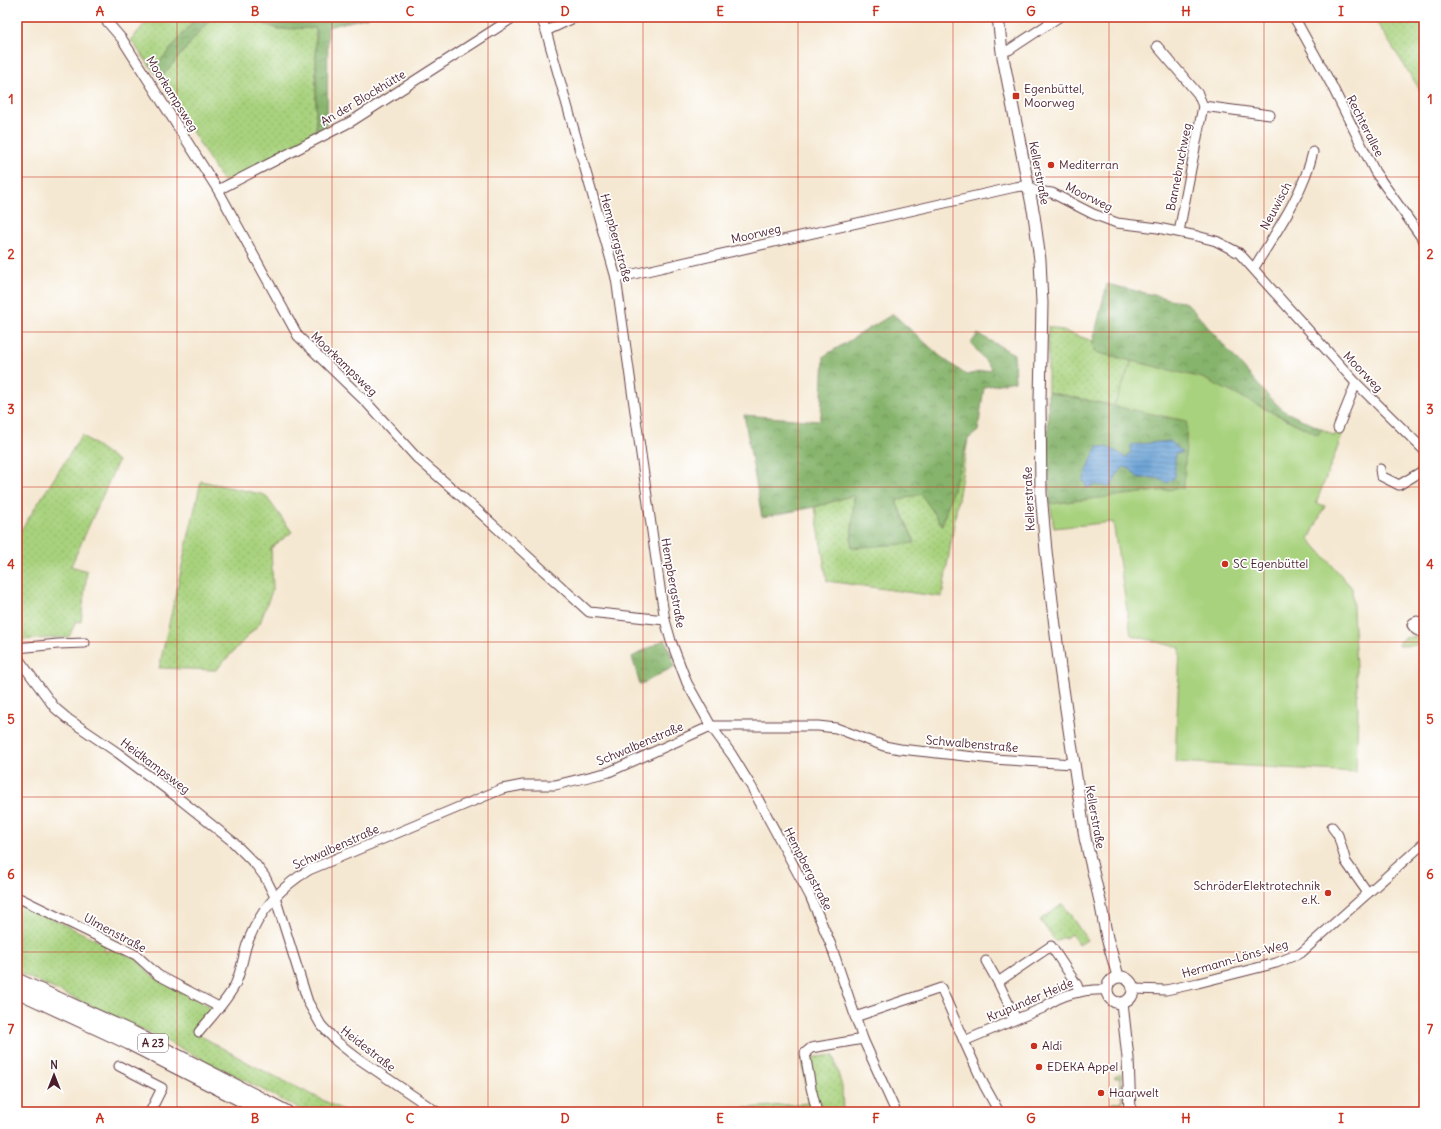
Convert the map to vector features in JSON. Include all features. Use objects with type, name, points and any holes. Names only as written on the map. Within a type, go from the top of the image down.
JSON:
[{"type":"highway","name":"A 23","points":[[17,980],[133,1033],[286,1112]]},
{"type":"highway","name":"A 23","points":[[17,991],[136,1046],[265,1112]]},
{"type":"main road","name":"Kellerstraße","points":[[998,17],[1002,52],[1030,188],[1038,242],[1041,290],[1040,449],[1044,531],[1059,660],[1085,838],[1109,949],[1118,976]]},
{"type":"main road","points":[[1118,976],[1122,976],[1130,981],[1134,989],[1131,999],[1122,1003],[1114,1002],[1109,997],[1106,990],[1110,981],[1118,976]]},
{"type":"main road","points":[[1122,1003],[1128,1058],[1130,1112]]},
{"type":"street","name":"Moorkampsweg","points":[[103,17],[122,39],[218,190],[298,336],[367,403],[417,458],[477,510],[588,612],[665,620]]},
{"type":"street","name":"An der Blockhütte","points":[[218,190],[352,121],[514,17]]},
{"type":"street","name":"Hempbergstraße","points":[[541,17],[616,278],[665,620],[680,668],[694,697],[711,726],[732,755],[751,786],[810,896],[831,945],[855,1017],[896,1112]]},
{"type":"street","points":[[546,31],[576,17]]},
{"type":"street","points":[[1002,52],[1009,50],[1059,17]]},
{"type":"street","name":"Rechterallee","points":[[1294,17],[1331,84],[1375,172],[1424,241]]},
{"type":"street","points":[[1157,46],[1198,94],[1203,106],[1270,115]]},
{"type":"street","name":"Bannebruchweg","points":[[1179,232],[1203,106]]},
{"type":"street","name":"Neuwisch","points":[[1254,268],[1282,222],[1308,170],[1312,152]]},
{"type":"street","name":"Moorweg","points":[[616,278],[1023,186],[1036,191],[1052,193],[1093,214],[1117,223],[1179,232],[1216,241],[1239,253],[1356,383],[1424,450]]},
{"type":"street","points":[[1338,428],[1356,383]]},
{"type":"street","points":[[1380,469],[1381,476],[1399,485],[1424,470]]},
{"type":"street","points":[[1424,626],[1417,621],[1412,625],[1416,630],[1424,633]]},
{"type":"street","points":[[17,648],[85,643]]},
{"type":"street","name":"Heidkampsweg","points":[[17,657],[56,708],[68,719],[118,753],[232,841],[256,865],[265,877],[275,897]]},
{"type":"street","name":"Schwalbenstraße","points":[[199,1032],[235,985],[247,944],[254,927],[275,897],[285,886],[309,870],[502,789],[523,785],[555,785],[609,772],[711,726],[818,726],[836,728],[884,746],[900,749],[993,759],[1073,764]]},
{"type":"street","points":[[1332,827],[1338,835],[1346,862],[1368,893]]},
{"type":"street","name":"Hermann-Löns-Weg","points":[[1134,989],[1166,990],[1276,962],[1301,953],[1424,843]]},
{"type":"street","name":"Ulmenstraße","points":[[17,897],[136,955],[158,974],[219,1007]]},
{"type":"street","name":"Heidestraße","points":[[275,897],[308,1002],[321,1025],[336,1041],[356,1057],[437,1112]]},
{"type":"street","points":[[998,982],[1051,946],[1077,985],[1079,992]]},
{"type":"street","points":[[986,961],[1016,1019]]},
{"type":"street","points":[[855,1017],[941,988],[984,1084],[999,1112]]},
{"type":"street","name":"Krupunder Heide","points":[[964,1041],[1043,1008],[1049,1003],[1079,992],[1106,990]]},
{"type":"street","points":[[817,1112],[805,1053],[811,1048],[864,1039]]},
{"type":"street","points":[[119,1066],[162,1088],[150,1112]]},
{"type":"green space","points":[[150,17],[197,17],[153,70],[131,40]]},
{"type":"green space","points":[[197,17],[212,17],[160,79],[153,70]]},
{"type":"green space","points":[[212,17],[246,17],[278,29],[316,28],[316,132],[227,188],[160,79]]},
{"type":"green space","points":[[246,17],[369,17],[328,27],[327,125],[316,132],[316,28],[278,29]]},
{"type":"green space","points":[[1373,17],[1424,17],[1424,96]]},
{"type":"green space","points":[[1107,284],[1187,303],[1268,396],[1284,411],[1322,429],[1319,435],[1202,378],[1094,352],[1093,341]]},
{"type":"green space","points":[[893,314],[940,356],[966,375],[992,369],[971,343],[978,334],[1014,354],[1015,381],[984,387],[978,431],[968,439],[942,525],[921,494],[896,501],[915,543],[851,548],[854,495],[815,507],[762,517],[744,415],[819,421],[821,415],[824,356]]},
{"type":"green space","points":[[1048,326],[1093,341],[1094,352],[1132,361],[1114,406],[1048,392]]},
{"type":"green space","name":"SC Egenbüttel","points":[[1132,361],[1202,378],[1318,435],[1322,429],[1335,436],[1338,428],[1344,431],[1316,503],[1325,506],[1309,539],[1352,588],[1358,710],[1356,772],[1175,762],[1180,648],[1131,635],[1113,522],[1054,528],[1050,504],[1184,488],[1187,421],[1114,406]]},
{"type":"green space","points":[[1048,392],[1187,421],[1184,488],[1050,504],[1048,463]]},
{"type":"green space","points":[[82,435],[118,461],[71,566],[87,571],[81,622],[76,621],[69,637],[17,640],[17,536]]},
{"type":"green space","points":[[968,439],[942,597],[827,581],[815,507],[854,495],[851,547],[915,542],[896,500],[921,494],[942,524]]},
{"type":"green space","points":[[201,481],[265,495],[292,532],[271,548],[273,588],[260,623],[216,670],[159,668]]},
{"type":"green space","points":[[1404,638],[1424,638],[1424,645],[1399,646],[1399,642]]},
{"type":"green space","points":[[665,639],[675,666],[640,685],[632,657]]},
{"type":"green space","points":[[17,902],[107,945],[104,950],[108,952],[111,947],[138,960],[151,975],[212,1008],[194,1032],[252,1065],[347,1112],[305,1112],[148,1032],[17,972]]},
{"type":"green space","points":[[1063,904],[1087,940],[1079,945],[1071,934],[1056,942],[1040,920]]},
{"type":"green space","points":[[833,1055],[842,1087],[843,1112],[721,1112],[721,1109],[809,1103],[802,1059]]},
{"type":"green space","points":[[1121,1073],[1123,1110],[1120,1111],[1120,1107],[1115,1108],[1114,1111],[1112,1103],[1122,1101],[1120,1078],[1115,1078],[1115,1076]]},
{"type":"water","points":[[1170,441],[1183,453],[1175,454],[1175,477],[1167,483],[1156,478],[1138,478],[1130,469],[1124,467],[1117,475],[1111,487],[1095,485],[1087,488],[1083,480],[1097,446],[1112,449],[1126,458],[1130,453],[1131,445]]},
{"type":"place","name":"Egenbüttel, Moorweg","points":[[1016,96]]},
{"type":"place","name":"Mediterran","points":[[1051,165]]},
{"type":"place","name":"SC Egenbüttel","points":[[1225,564]]},
{"type":"place","name":"SchröderElektrotechnik e.K.","points":[[1328,893]]},
{"type":"place","name":"Aldi","points":[[1034,1046]]},
{"type":"place","name":"EDEKA Appel","points":[[1039,1067]]},
{"type":"place","name":"Haarwelt","points":[[1101,1093]]}]
